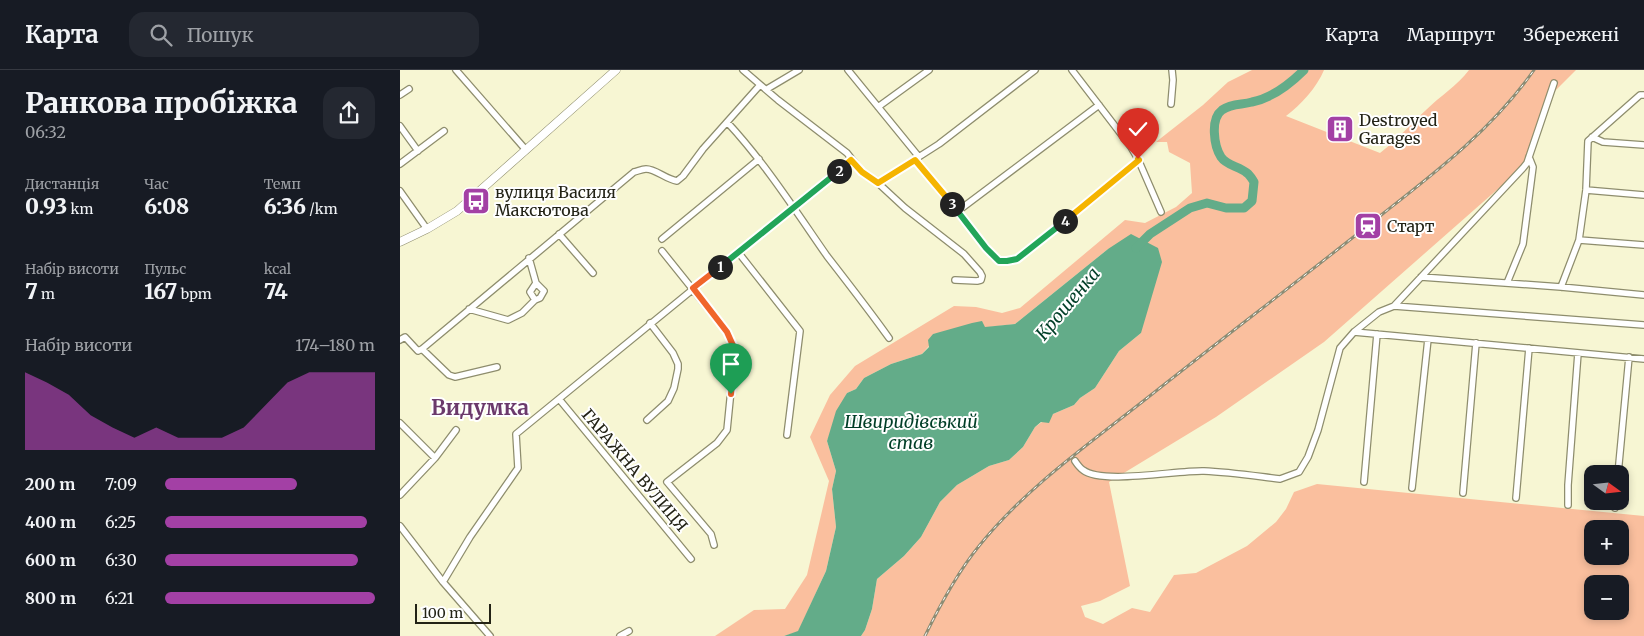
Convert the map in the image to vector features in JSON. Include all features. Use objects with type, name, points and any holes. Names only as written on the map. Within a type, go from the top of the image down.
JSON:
[{"type":"street","points":[[456,70],[526,150]]},
{"type":"street","points":[[400,242],[427,229],[463,207],[616,70]]},
{"type":"street","points":[[743,70],[778,100],[847,153],[862,172],[964,254],[982,276],[981,280],[977,281],[955,280]]},
{"type":"street","points":[[767,89],[798,70]]},
{"type":"street","points":[[848,70],[999,261],[1017,259],[1139,160]]},
{"type":"street","points":[[878,107],[929,70]]},
{"type":"street","points":[[878,183],[939,144],[1035,70]]},
{"type":"street","points":[[1072,70],[1131,147],[1139,160],[1161,212]]},
{"type":"street","points":[[1171,104],[1172,70]]},
{"type":"street","points":[[1075,461],[1084,471],[1099,476],[1168,475],[1204,471],[1280,479],[1290,477],[1299,472],[1308,457],[1318,430],[1340,348],[1354,332],[1379,312],[1394,306],[1523,168],[1529,157],[1554,83]]},
{"type":"street","points":[[400,340],[405,338],[418,351],[422,349],[634,172],[648,169],[658,172],[668,179],[677,181],[726,122],[760,85]]},
{"type":"street","points":[[400,95],[409,89]]},
{"type":"street","points":[[1561,287],[1579,240],[1586,190],[1588,141],[1640,95],[1644,95]]},
{"type":"street","points":[[958,211],[1099,105]]},
{"type":"street","points":[[726,122],[759,159],[889,338]]},
{"type":"street","points":[[400,126],[418,150]]},
{"type":"street","points":[[400,164],[444,131]]},
{"type":"street","points":[[1592,137],[1603,142],[1644,145]]},
{"type":"street","points":[[1507,283],[1523,244],[1533,166],[1529,157]]},
{"type":"street","points":[[662,239],[759,159]]},
{"type":"street","points":[[442,582],[470,537],[518,468],[516,434],[851,160]]},
{"type":"street","points":[[1586,190],[1644,195]]},
{"type":"street","points":[[400,191],[427,229]]},
{"type":"street","points":[[559,234],[593,273]]},
{"type":"street","points":[[1579,240],[1644,245]]},
{"type":"street","points":[[662,251],[727,332],[735,350],[727,430],[717,443],[667,482],[707,528],[714,545]]},
{"type":"street","points":[[738,252],[800,332],[787,435]]},
{"type":"street","points":[[469,309],[508,320],[522,313],[535,300],[540,298],[544,292],[536,283],[529,258]]},
{"type":"street","points":[[1421,277],[1644,295]]},
{"type":"street","points":[[535,300],[530,292],[536,283]]},
{"type":"street","points":[[1394,306],[1644,325]]},
{"type":"street","points":[[647,420],[668,401],[674,388],[678,369],[673,352],[650,323]]},
{"type":"street","points":[[1354,332],[1644,359]]},
{"type":"street","points":[[1364,482],[1377,334]]},
{"type":"street","points":[[1412,488],[1428,339]]},
{"type":"street","points":[[1463,493],[1476,343]]},
{"type":"street","points":[[1516,498],[1529,348]]},
{"type":"street","points":[[422,349],[449,375],[455,377],[498,367]]},
{"type":"street","points":[[1568,505],[1578,352]]},
{"type":"street","points":[[1619,465],[1629,357]]},
{"type":"street","name":"ГАРАЖНА ВУЛИЦЯ","points":[[559,399],[692,559]]},
{"type":"street","points":[[400,423],[435,458]]},
{"type":"street","points":[[400,495],[435,458],[456,430]]},
{"type":"street","points":[[400,526],[442,582],[490,636]]},
{"type":"street","points":[[620,636],[629,631]]},
{"type":"shaded area","points":[[1252,70],[1324,70],[1308,95],[1286,116],[1380,153],[1469,70],[1576,70],[1551,95],[1524,166],[1324,342],[1216,417],[1109,482],[1130,586],[1100,601],[1081,606],[1085,617],[1103,624],[1132,608],[1150,612],[1174,575],[1196,573],[1247,546],[1276,522],[1286,509],[1294,492],[1317,484],[1644,516],[1644,636],[861,636],[872,609],[877,579],[904,556],[921,537],[940,502],[957,485],[989,466],[1009,460],[1023,447],[1035,427],[1053,414],[1074,405],[1080,398],[1095,388],[1119,351],[1141,333],[1108,249],[1015,324],[933,334],[929,346],[922,354],[891,364],[864,378],[856,389],[847,393],[827,441],[836,471],[832,489],[836,527],[826,571],[798,632],[784,636],[715,636],[754,610],[785,609],[807,575],[829,481],[810,437],[830,395],[855,366],[954,306],[976,307],[1002,313],[1020,308],[1125,220],[1145,223],[1176,207],[1192,193],[1190,163],[1169,152],[1167,142],[1156,142],[1203,105],[1228,82]]},
{"type":"water","name":"Швиридівський став","points":[[1131,234],[1158,248],[1162,262],[1141,333],[1119,351],[1095,388],[1080,398],[1074,405],[1053,414],[1049,423],[1041,422],[1035,427],[1023,447],[1009,460],[989,466],[957,485],[940,502],[921,537],[904,556],[877,579],[872,609],[861,636],[784,636],[798,631],[826,571],[836,527],[832,489],[836,471],[827,441],[836,411],[847,393],[856,389],[864,378],[891,364],[922,354],[929,347],[928,340],[933,334],[982,321],[985,327],[1015,324],[1108,249]]},
{"type":"waterway","name":"Крошенка","points":[[1136,248],[1150,234],[1190,208],[1207,203],[1226,208],[1244,208],[1252,201],[1254,182],[1251,177],[1244,171],[1226,162],[1219,152],[1214,133],[1218,114],[1233,105],[1259,100],[1273,94],[1304,70]]},
{"type":"railway","points":[[925,636],[963,567],[998,524],[1019,503],[1063,464],[1446,163],[1502,110],[1534,70]]},
{"type":"place","name":"Destroyed Garages","points":[[1340,129]]},
{"type":"place","name":"вулиця Василя Максютова","points":[[476,201]]},
{"type":"place","name":"Старт","points":[[1368,226]]},
{"type":"district","name":"Видумка","points":[[480,408]]},
{"type":"route","points":[[731,394],[735,350],[727,332],[693,288],[808,197],[851,160],[862,172],[878,183],[915,160],[994,257],[999,261],[1007,261],[1017,259],[1138,159]]}]
